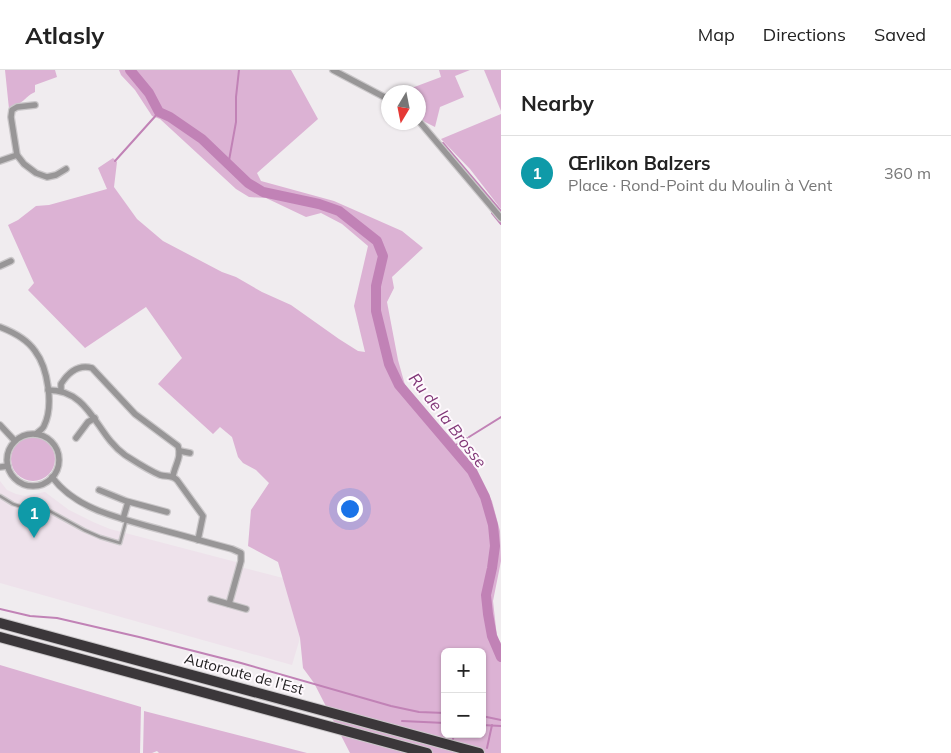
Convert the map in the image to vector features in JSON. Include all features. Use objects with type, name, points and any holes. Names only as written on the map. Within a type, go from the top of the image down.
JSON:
[{"type":"highway","name":"Autoroute de l’Est","points":[[0,624],[480,753]]},
{"type":"highway","name":"Autoroute de l’Est","points":[[0,637],[427,753]]},
{"type":"street","points":[[333,70],[381,95]]},
{"type":"street","points":[[35,105],[17,107],[12,110],[11,117],[17,155],[24,164],[36,173],[47,177],[56,175],[66,169]]},
{"type":"street","points":[[426,129],[501,218]]},
{"type":"street","points":[[0,161],[17,155]]},
{"type":"street","points":[[1,264],[11,261]]},
{"type":"street","points":[[0,327],[28,342],[36,352],[47,377],[48,412],[44,428],[36,434]]},
{"type":"street","points":[[61,390],[61,384],[75,369],[86,366],[92,368],[135,414],[178,446],[180,451],[173,476]]},
{"type":"street","points":[[48,390],[61,390],[82,403],[116,447],[125,455],[162,476],[173,476],[178,480],[203,516],[198,540]]},
{"type":"street","points":[[76,438],[88,422],[95,418]]},
{"type":"street","points":[[0,426],[15,441]]},
{"type":"street","points":[[28,434],[36,434],[50,440],[56,446],[59,454],[57,471],[52,478],[38,485],[23,484],[11,474],[7,457],[15,441],[28,434]]},
{"type":"street","points":[[180,451],[190,453]]},
{"type":"street","points":[[0,467],[8,466]]},
{"type":"street","points":[[52,478],[62,489],[80,502],[98,510],[125,520],[241,553],[241,561],[230,604]]},
{"type":"street","points":[[99,490],[128,502],[167,512]]},
{"type":"street","points":[[125,520],[128,502]]},
{"type":"street","points":[[211,599],[246,609]]},
{"type":"lane","points":[[0,496],[13,504],[25,508],[46,509],[84,530],[120,543],[125,520]]},
{"type":"shaded area","points":[[5,70],[55,70],[57,77],[35,85],[35,92],[9,109]]},
{"type":"shaded area","points":[[119,70],[291,70],[318,119],[257,173],[261,181],[334,201],[402,231],[423,248],[392,277],[394,288],[387,302],[398,360],[405,385],[421,406],[453,440],[479,476],[492,501],[500,531],[501,561],[493,601],[497,637],[501,643],[501,753],[350,753],[314,683],[303,668],[300,638],[278,562],[248,546],[251,510],[269,483],[256,470],[243,463],[238,457],[232,437],[220,427],[213,434],[158,384],[182,358],[146,307],[85,348],[28,290],[34,283],[8,225],[36,206],[49,205],[107,189],[98,168],[113,158],[117,162],[114,187],[137,219],[163,241],[291,305],[339,339],[358,351],[365,352],[354,306],[368,246],[342,224],[321,213],[306,217],[266,198],[249,197],[236,189],[160,119],[152,116],[135,90],[121,75]]},
{"type":"shaded area","points":[[439,70],[470,70],[455,76],[464,97],[440,107],[435,127],[426,122],[426,85],[420,85],[441,77]]},
{"type":"shaded area","points":[[484,70],[501,70],[501,111]]},
{"type":"shaded area","points":[[501,114],[501,209],[470,169],[441,139]]},
{"type":"shaded area","points":[[33,437],[45,441],[51,447],[55,459],[51,471],[45,477],[33,481],[21,477],[15,471],[11,459],[15,447],[21,441]]},
{"type":"shaded area","points":[[0,481],[7,490],[16,494],[25,496],[45,492],[69,510],[110,529],[236,562],[236,566],[283,578],[300,638],[292,665],[0,583]]},
{"type":"shaded area","points":[[0,665],[141,707],[140,753],[0,753]]},
{"type":"shaded area","points":[[144,711],[307,753],[159,753],[157,751],[143,753]]},
{"type":"waterway","name":"Ru de la Brosse","points":[[130,70],[149,93],[159,112],[170,117],[202,139],[248,183],[263,192],[319,204],[339,211],[377,241],[383,256],[376,286],[376,311],[389,364],[399,385],[472,471],[485,497],[493,525],[495,546],[486,595],[492,636],[501,657]]},
{"type":"waterway","points":[[228,166],[236,122],[239,70]]},
{"type":"waterway","points":[[115,161],[159,112]]},
{"type":"waterway","points":[[443,143],[501,211]]},
{"type":"waterway","points":[[492,213],[501,224]]},
{"type":"waterway","points":[[469,437],[501,417]]},
{"type":"waterway","points":[[451,448],[467,438]]},
{"type":"waterway","points":[[0,609],[30,616],[57,618],[139,637],[241,663],[391,706],[419,712],[441,713]]},
{"type":"waterway","points":[[486,717],[501,720]]},
{"type":"waterway","points":[[402,721],[441,723]]},
{"type":"waterway","points":[[486,725],[501,726]]},
{"type":"waterway","points":[[487,748],[492,725]]},
{"type":"place","name":"Œrlikon Balzers","points":[[34,538]]}]
